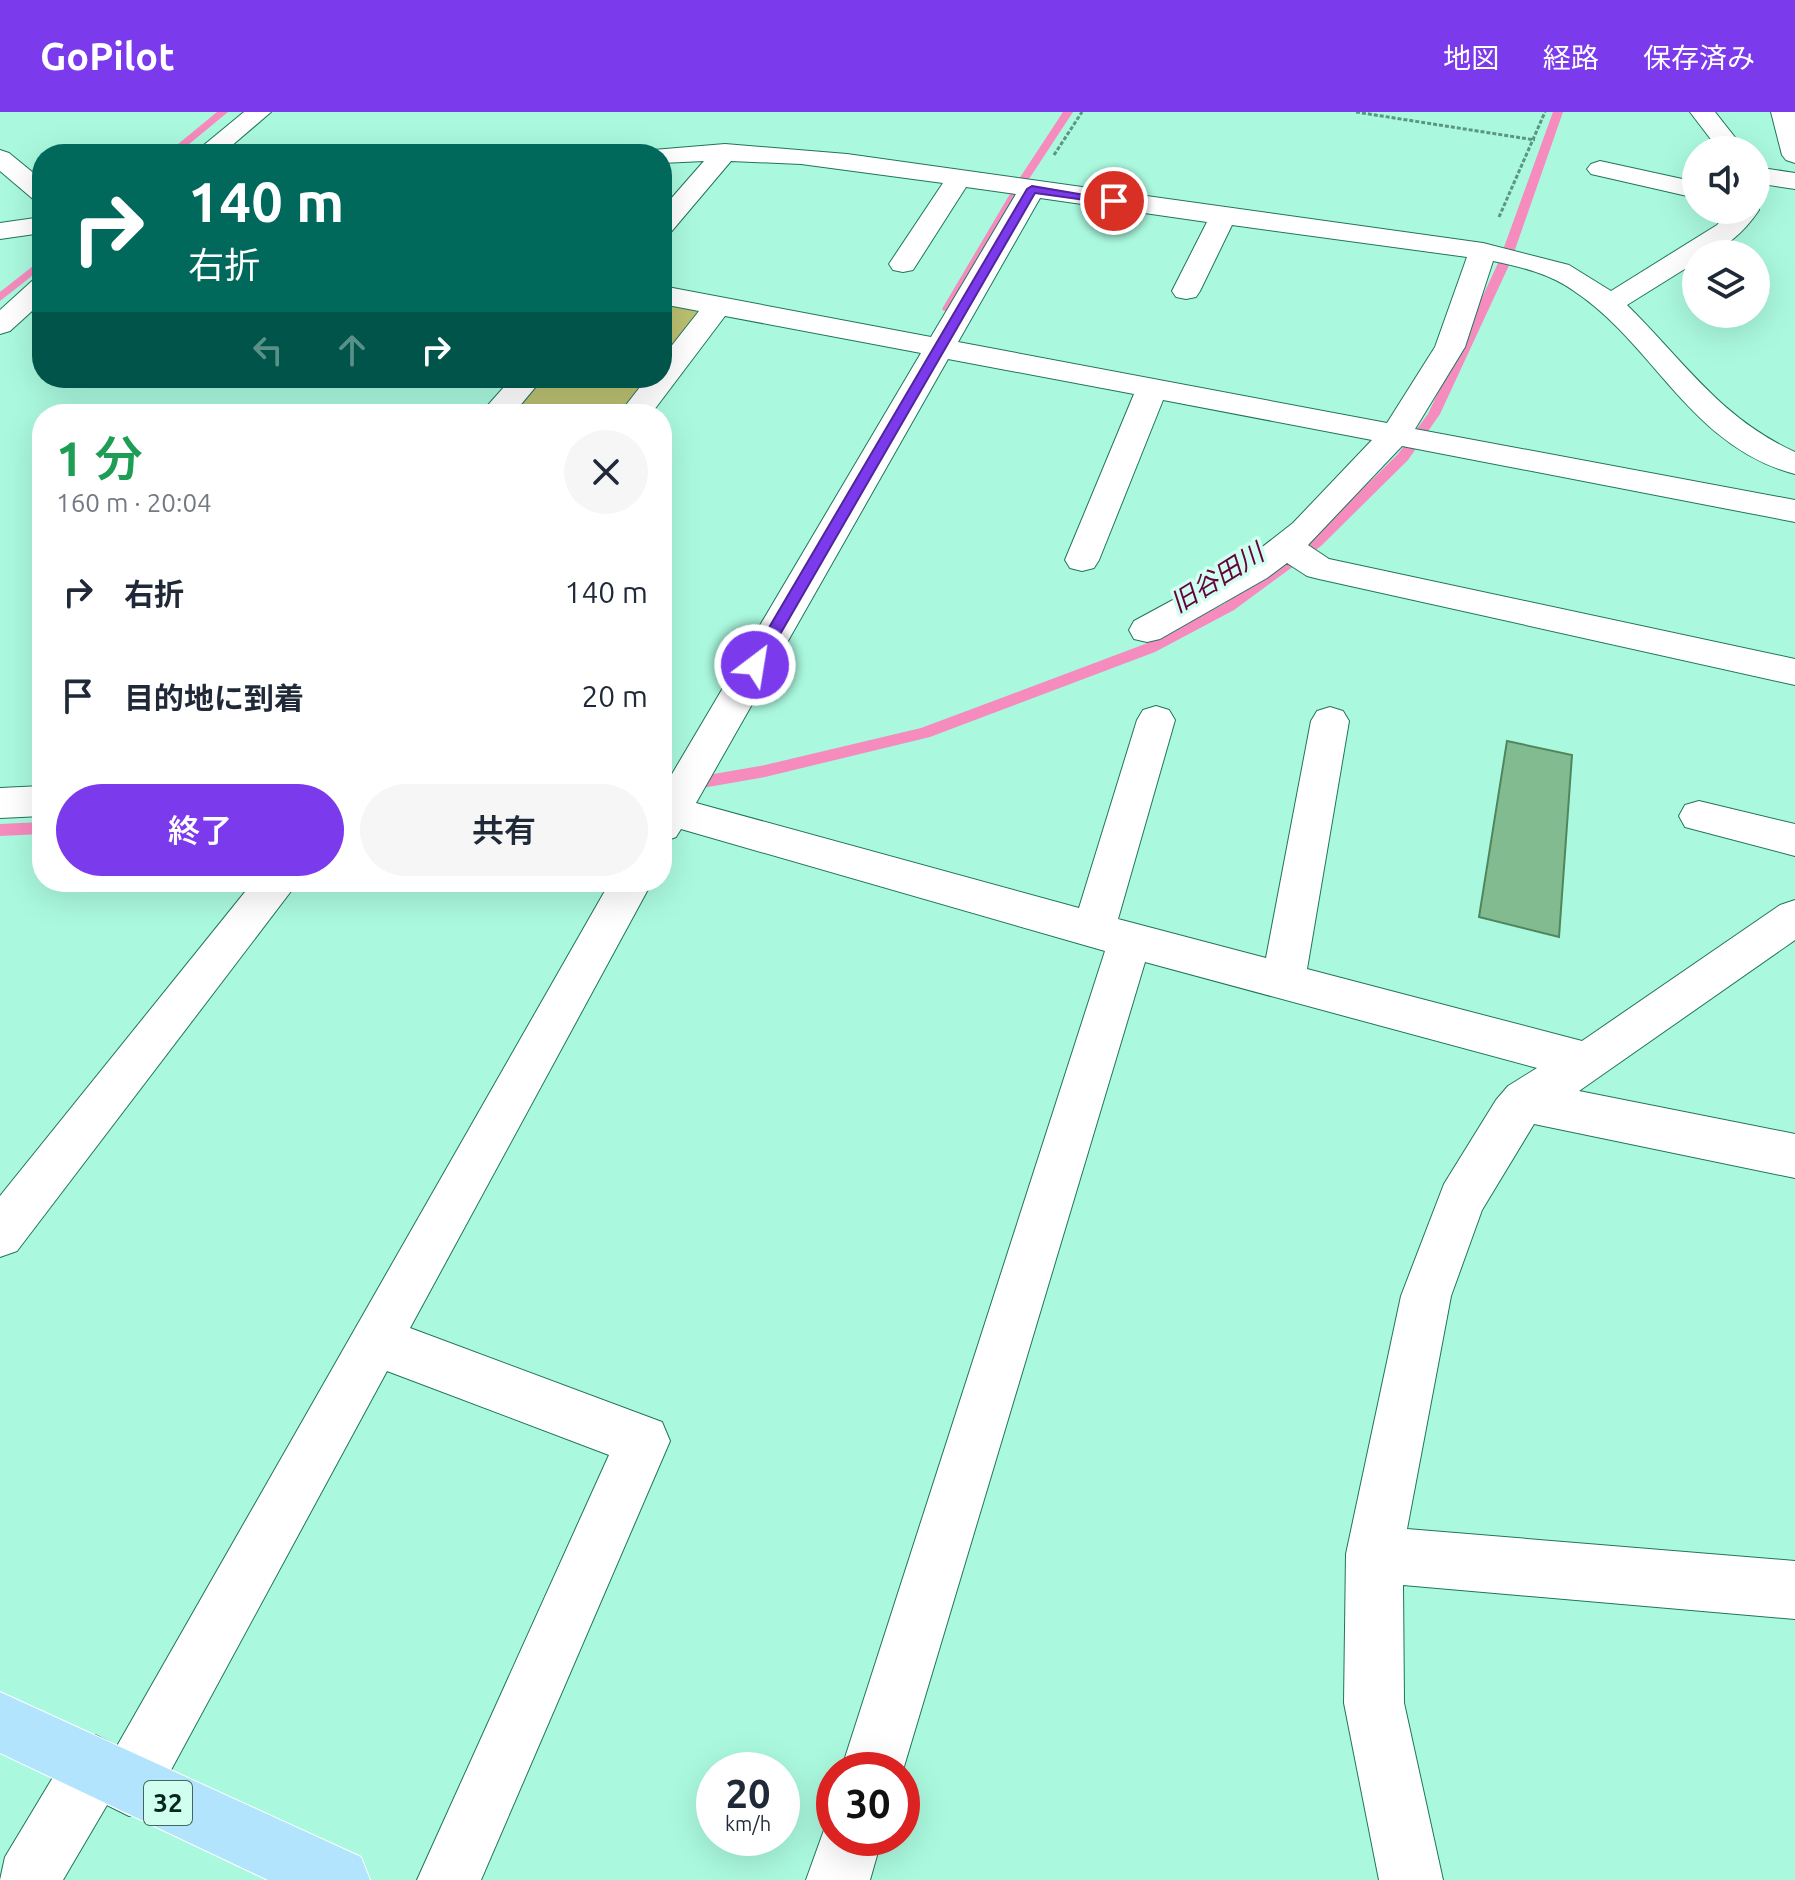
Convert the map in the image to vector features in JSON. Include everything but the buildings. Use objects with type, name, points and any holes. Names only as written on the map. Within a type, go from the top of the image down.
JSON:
[{"type":"main road","name":"32","points":[[0,1722],[338,1880]]},
{"type":"street","points":[[219,144],[259,112]]},
{"type":"street","points":[[1702,112],[1721,136]]},
{"type":"street","points":[[1783,112],[1795,155]]},
{"type":"street","points":[[672,155],[725,152],[786,156],[1483,251],[1568,275],[1610,304],[1714,414],[1744,438],[1795,464]]},
{"type":"street","points":[[672,214],[725,152]]},
{"type":"street","points":[[0,158],[32,185]]},
{"type":"street","points":[[1600,169],[1682,187]]},
{"type":"street","points":[[1770,177],[1795,181]]},
{"type":"street","points":[[903,264],[959,178]]},
{"type":"street","points":[[672,808],[1032,189]]},
{"type":"street","points":[[1186,291],[1223,217]]},
{"type":"street","points":[[1610,304],[1736,224]]},
{"type":"street","points":[[0,231],[32,226]]},
{"type":"street","points":[[1147,630],[1255,570],[1344,493],[1395,435],[1450,347],[1483,251]]},
{"type":"street","points":[[0,325],[32,296]]},
{"type":"street","points":[[672,297],[1795,511]]},
{"type":"street","points":[[672,365],[717,306]]},
{"type":"street","points":[[505,404],[519,388]]},
{"type":"street","points":[[643,404],[655,388]]},
{"type":"street","points":[[1082,560],[1152,389]]},
{"type":"street","points":[[1285,546],[1319,568],[1795,672]]},
{"type":"street","points":[[877,1752],[1112,935],[1156,720]]},
{"type":"street","points":[[1283,981],[1330,721]]},
{"type":"street","points":[[0,803],[32,801]]},
{"type":"street","points":[[1699,816],[1795,840]]},
{"type":"street","points":[[672,821],[1587,1062]]},
{"type":"street","points":[[0,1234],[269,892]]},
{"type":"street","points":[[28,1880],[112,1776],[375,1341],[625,892]]},
{"type":"street","points":[[1411,1880],[1374,1703],[1374,1554],[1426,1296],[1461,1200],[1512,1115],[1524,1101],[1587,1062],[1795,917]]},
{"type":"street","points":[[1524,1101],[1795,1156]]},
{"type":"street","points":[[375,1341],[643,1441],[449,1880]]},
{"type":"street","points":[[1374,1554],[1795,1590]]},
{"type":"street","points":[[838,1880],[845,1856]]},
{"type":"path","points":[[1356,112],[1535,140]]},
{"type":"path","points":[[1483,251],[1545,112]]},
{"type":"green space","points":[[672,297],[717,306],[672,365]]},
{"type":"green space","points":[[519,388],[655,388],[643,404],[505,404]]},
{"type":"waterway","points":[[183,144],[223,112]]},
{"type":"waterway","points":[[948,309],[1022,182],[1068,112]]},
{"type":"waterway","name":"旧谷田川","points":[[672,787],[765,771],[924,733],[1150,648],[1229,607],[1316,543],[1403,457],[1434,414],[1505,261],[1558,112]]},
{"type":"waterway","points":[[0,298],[32,271]]},
{"type":"waterway","points":[[0,830],[32,828]]},
{"type":"route","points":[[755,665],[1032,189],[1114,201]]}]
